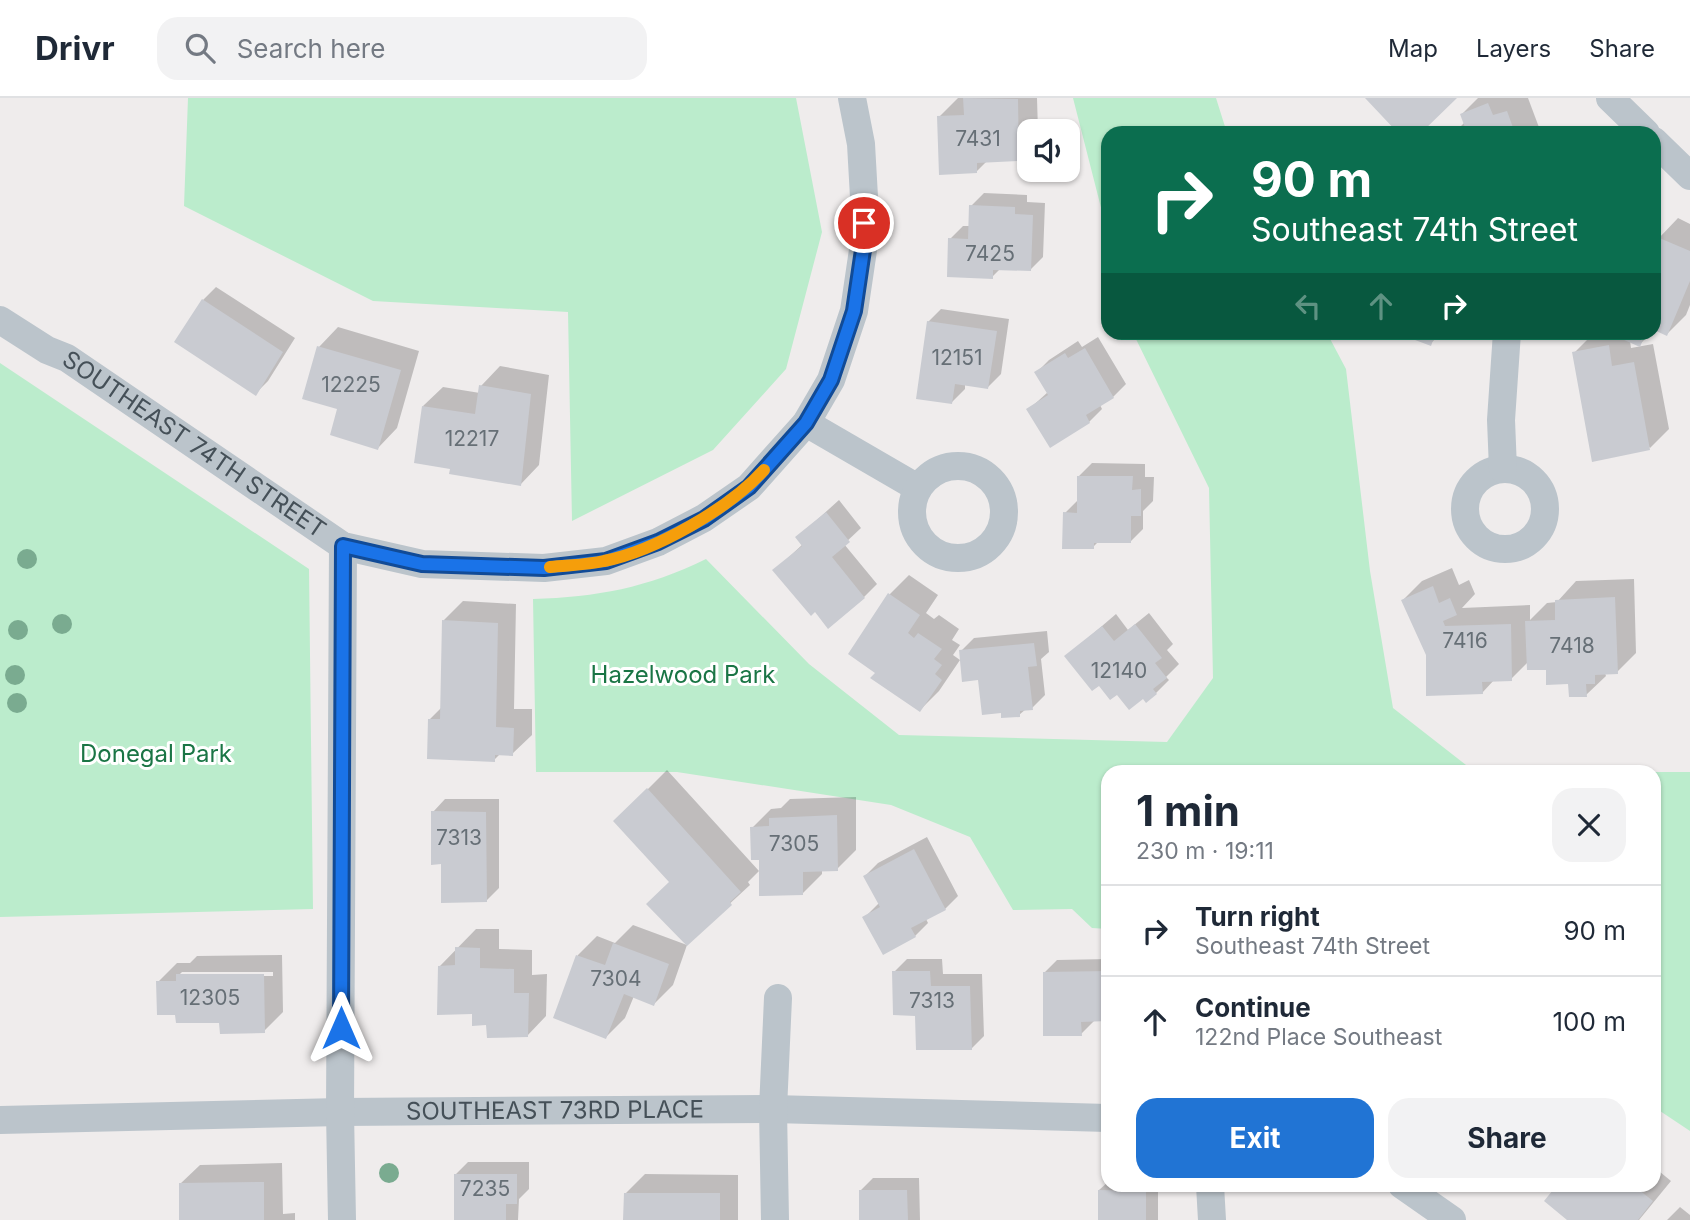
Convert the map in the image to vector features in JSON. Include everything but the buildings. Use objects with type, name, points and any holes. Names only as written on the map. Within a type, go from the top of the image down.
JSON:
[{"type":"street","name":"SOUTHEAST 74TH STREET","points":[[0,320],[47,350],[67,358],[343,546],[422,564],[544,568],[606,561],[658,542],[704,519],[749,487],[806,423],[831,380],[854,311],[863,250],[861,144],[852,98]]},
{"type":"street","points":[[1610,98],[1639,126]]},
{"type":"street","points":[[1661,148],[1690,176]]},
{"type":"street","points":[[1503,469],[1501,420],[1506,340]]},
{"type":"street","points":[[806,423],[918,488]]},
{"type":"street","points":[[342,1220],[340,1112],[343,546]]},
{"type":"street","points":[[775,1220],[773,1109],[778,998]]},
{"type":"street","name":"SOUTHEAST 73RD PLACE","points":[[0,1120],[340,1112],[773,1109],[1101,1118]]},
{"type":"street","points":[[1210,1192],[1212,1220]]},
{"type":"street","points":[[1412,1192],[1452,1220]]},
{"type":"green space","points":[[188,98],[796,98],[822,232],[786,369],[713,450],[572,521],[568,312],[373,301],[184,206]]},
{"type":"green space","points":[[1073,98],[1216,98],[1225,126],[1101,126],[1101,208]]},
{"type":"green space","name":"Hazelwood Park","points":[[1136,340],[1331,340],[1346,369],[1370,571],[1393,708],[1466,765],[1101,765],[1101,929],[1092,928],[1072,909],[1013,910],[970,837],[891,805],[677,772],[536,772],[533,599],[579,596],[621,589],[663,577],[706,559],[809,664],[899,735],[1167,742],[1213,678],[1209,488]]},
{"type":"green space","name":"Donegal Park","points":[[0,363],[309,569],[313,909],[0,917]]},
{"type":"green space","points":[[1661,772],[1690,772],[1690,1131],[1661,1112]]},
{"type":"slow traffic","points":[[550,567],[606,561],[658,542],[704,519],[749,487],[764,470]]},
{"type":"route","points":[[341,1028],[343,546],[422,564],[544,568],[606,561],[658,542],[704,519],[749,487],[806,423],[831,380],[854,311],[864,223]]}]
